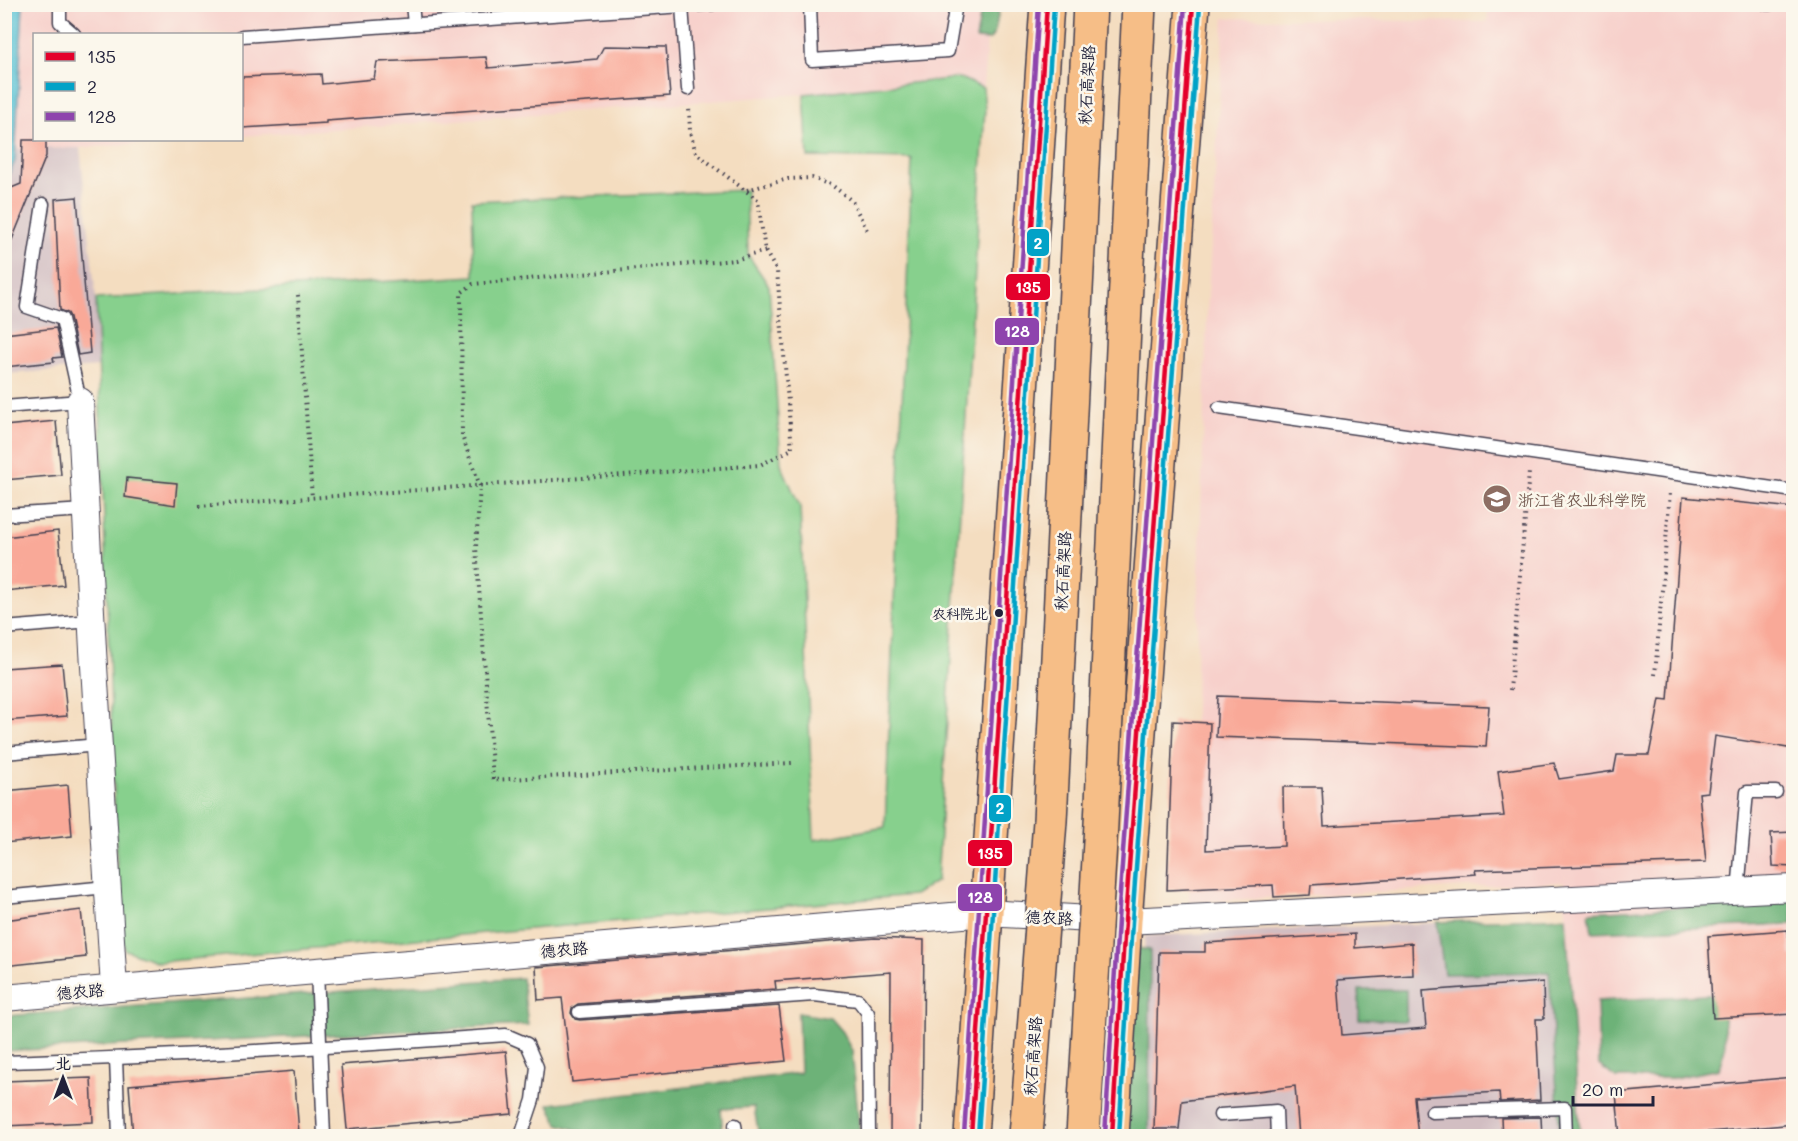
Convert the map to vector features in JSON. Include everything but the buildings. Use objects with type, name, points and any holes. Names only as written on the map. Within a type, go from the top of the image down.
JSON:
[{"type":"main road","points":[[971,1137],[1047,4]]},
{"type":"main road","name":"秋石高架路","points":[[1026,1137],[1050,821],[1090,4]]},
{"type":"main road","points":[[1083,1137],[1101,812],[1139,4]]},
{"type":"main road","points":[[1112,1137],[1125,921],[1192,4]]},
{"type":"street","points":[[80,401],[114,988]]},
{"type":"street","name":"德农路","points":[[4,998],[986,913],[1125,921],[1794,888]]},
{"type":"lane","points":[[60,4],[60,22],[73,33]]},
{"type":"lane","points":[[412,4],[414,24]]},
{"type":"lane","points":[[243,36],[713,4]]},
{"type":"lane","points":[[810,4],[812,60],[948,51],[956,4]]},
{"type":"lane","points":[[682,6],[688,88]]},
{"type":"lane","points":[[4,407],[80,401],[62,319],[27,307],[43,204]]},
{"type":"lane","points":[[1219,408],[1794,491]]},
{"type":"lane","points":[[4,515],[85,510]]},
{"type":"lane","points":[[4,628],[91,621]]},
{"type":"lane","points":[[4,753],[99,745]]},
{"type":"lane","points":[[1738,891],[1747,792],[1776,792]]},
{"type":"lane","points":[[4,897],[107,887]]},
{"type":"lane","points":[[317,971],[324,1137]]},
{"type":"lane","points":[[579,1012],[814,995],[858,1000],[868,1013],[869,1137]]},
{"type":"lane","points":[[4,1062],[116,1059],[506,1035],[527,1044],[537,1067],[533,1100],[521,1137]]},
{"type":"lane","points":[[116,1059],[119,1137]]},
{"type":"lane","points":[[1432,1112],[1565,1108],[1566,1137]]},
{"type":"lane","points":[[1220,1114],[1276,1111],[1277,1137]]},
{"type":"path","points":[[199,506],[760,465],[792,449],[777,271],[765,251],[758,200],[696,153],[690,132],[688,88]]},
{"type":"path","points":[[746,190],[788,179],[812,178],[833,186],[852,201],[867,230]]},
{"type":"path","points":[[765,251],[735,260],[473,284],[461,293],[462,436],[480,486],[476,547],[493,780],[792,763]]},
{"type":"path","points":[[298,295],[312,498]]},
{"type":"path","points":[[1510,690],[1530,454]]},
{"type":"path","points":[[1655,675],[1671,474]]},
{"type":"shaded area","points":[[23,5],[990,5],[983,88],[960,78],[804,94],[243,136],[243,33],[33,33],[33,141],[176,141],[80,148],[16,149]]},
{"type":"shaded area","name":"浙江省农业科学院","points":[[1489,5],[1793,5],[1793,1136],[1580,1136],[1564,882],[1189,902],[1207,313],[1224,18],[1487,22]]},
{"type":"shaded area","points":[[80,148],[96,299],[98,367],[5,374],[5,183],[15,161],[16,149]]},
{"type":"shaded area","points":[[1566,917],[1580,1136],[1133,1136],[1145,936]]},
{"type":"green space","points":[[982,5],[1000,5],[995,32],[990,40],[976,39]]},
{"type":"green space","points":[[960,78],[983,88],[985,109],[937,881],[914,895],[158,962],[125,950],[119,927],[96,299],[474,276],[472,201],[746,190],[748,255],[769,286],[781,464],[800,507],[814,840],[885,827],[912,159],[808,157],[804,94]]},
{"type":"green space","points":[[1793,901],[1793,924],[1592,932],[1589,912]]},
{"type":"green space","points":[[1566,917],[1580,1136],[1560,1136],[1549,972],[1444,974],[1437,922]]},
{"type":"green space","points":[[1137,948],[1150,950],[1149,1136],[1126,1136]]},
{"type":"green space","points":[[522,978],[528,1025],[5,1051],[5,1016]]},
{"type":"green space","points":[[1359,990],[1406,990],[1406,1021],[1359,1019]]},
{"type":"green space","points":[[1723,994],[1725,1048],[1719,1069],[1673,1078],[1616,1078],[1599,1065],[1597,1001]]},
{"type":"green space","points":[[798,1013],[830,1018],[842,1032],[852,1051],[860,1136],[759,1136],[754,1107],[721,1109],[723,1136],[593,1135],[558,1124],[549,1104],[800,1073]]},
{"type":"water","points":[[5,4],[23,5],[15,161],[5,183]]},
{"type":"transit line","name":"128","points":[[964,1135],[1039,4]]},
{"type":"transit line","name":"135","points":[[971,1136],[1047,4]]},
{"type":"transit line","name":"128","points":[[1105,1136],[1118,920],[1185,4]]},
{"type":"transit line","name":"135","points":[[1112,1136],[1125,921],[1193,4]]},
{"type":"transit line","name":"2","points":[[978,1136],[1054,5]]},
{"type":"transit line","name":"2","points":[[1119,1136],[1132,922],[1200,5]]},
{"type":"place","name":"浙江省农业科学院","points":[[1497,499]]},
{"type":"place","name":"农科院北","points":[[999,613]]}]
